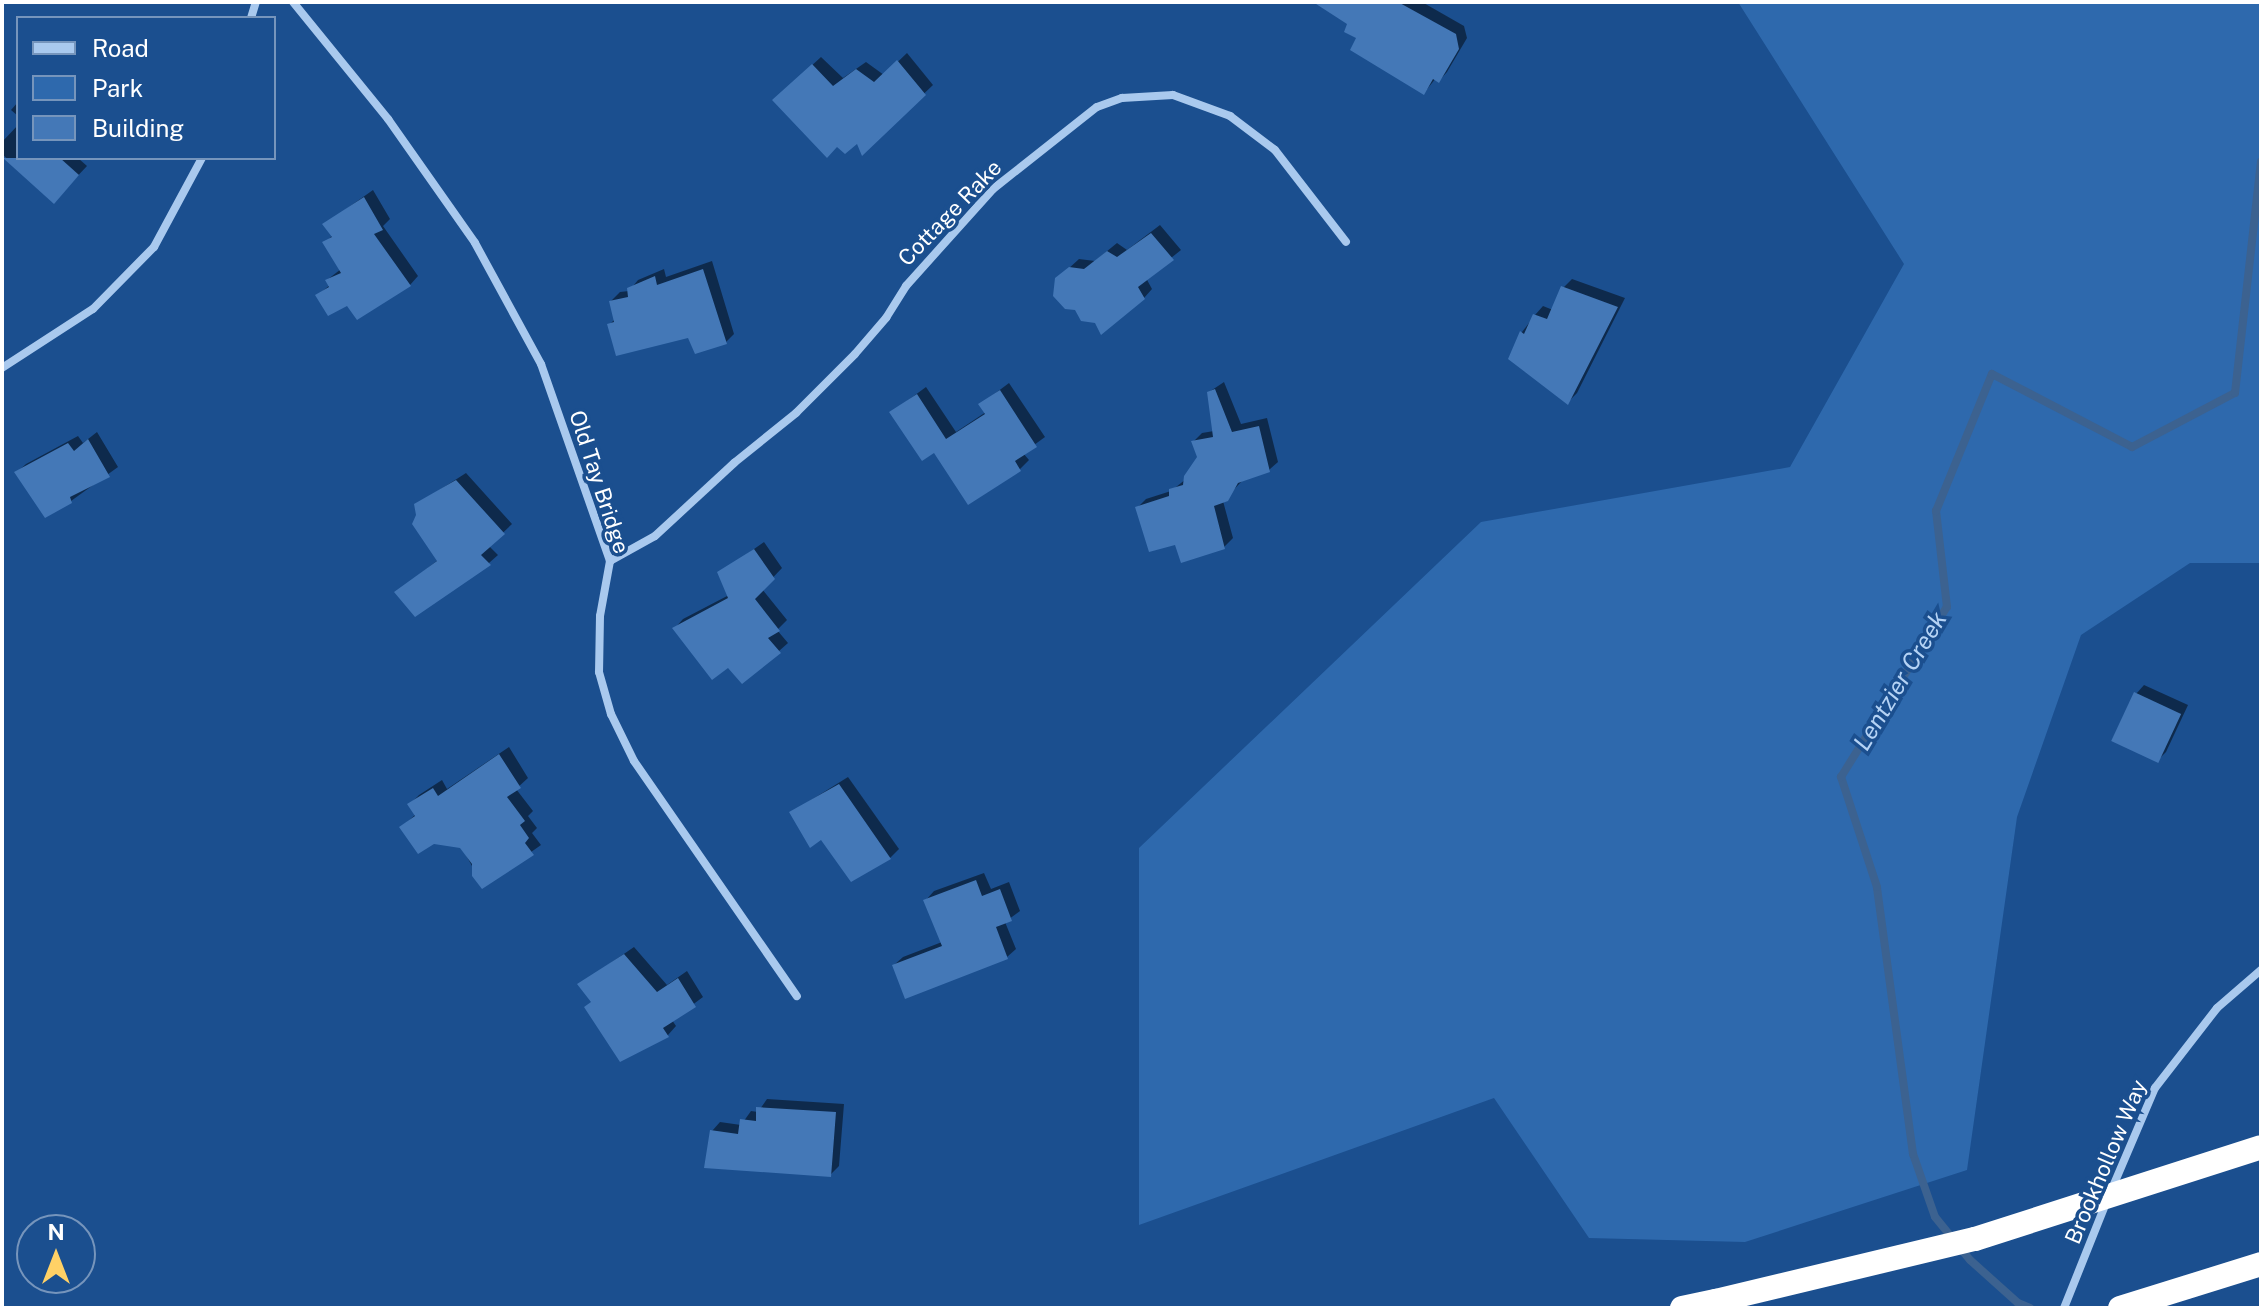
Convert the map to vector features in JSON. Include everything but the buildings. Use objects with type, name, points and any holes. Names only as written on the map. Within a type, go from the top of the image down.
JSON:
[{"type":"highway","points":[[1682,1308],[1975,1239],[2261,1147]]},
{"type":"highway","points":[[2120,1308],[2261,1264]]},
{"type":"street","name":"Old Tay Bridge","points":[[293,2],[388,119],[475,243],[541,364],[610,561],[600,616],[599,672],[611,714],[634,761],[797,996]]},
{"type":"street","name":"Cottage Rake","points":[[610,561],[655,536],[734,463],[796,413],[855,354],[886,318],[906,286],[993,189],[1097,107],[1122,98],[1173,95],[1230,116],[1275,150],[1346,242]]},
{"type":"street","points":[[2,368],[93,309],[134,268],[154,247],[201,160]]},
{"type":"street","name":"Brookhollow Way","points":[[2064,1308],[2155,1088],[2217,1008],[2259,972]]},
{"type":"green space","points":[[1738,2],[2261,2],[2261,563],[2190,563],[2081,635],[2017,817],[1967,1170],[1745,1242],[1589,1238],[1494,1098],[1139,1225],[1139,848],[1481,522],[1790,467],[1904,264]]},
{"type":"waterway","name":"Lentzier Creek","points":[[2030,1308],[2018,1303],[1970,1260],[1935,1217],[1913,1154],[1877,887],[1841,777],[1947,607],[1936,511],[1992,374],[2132,447],[2235,393],[2261,161]]}]
